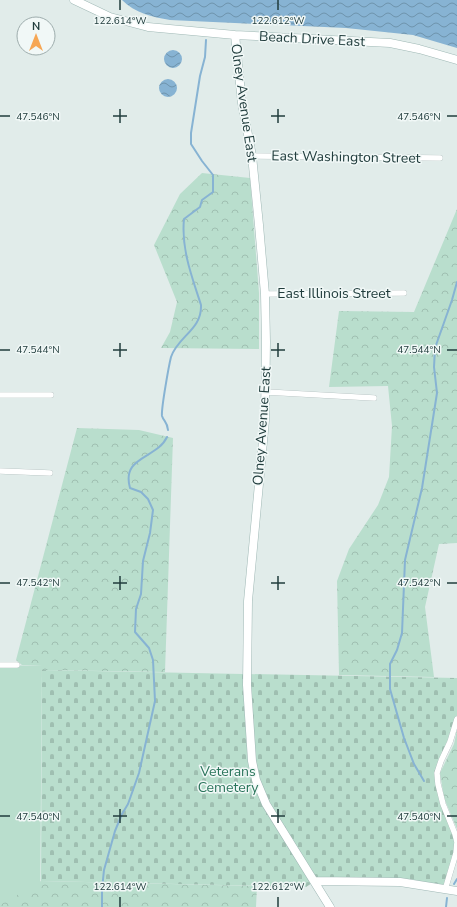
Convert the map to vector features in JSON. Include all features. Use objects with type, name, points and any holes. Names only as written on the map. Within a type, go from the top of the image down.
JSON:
[{"type":"main road","name":"Beach Drive East","points":[[74,0],[110,17],[148,27],[235,35],[390,43],[419,48],[457,60]]},
{"type":"main road","name":"Olney Avenue East","points":[[235,35],[242,103],[252,156],[265,294],[265,420],[250,582],[247,674],[251,759],[256,780],[266,804],[330,907]]},
{"type":"main road","points":[[315,881],[400,882],[457,891]]},
{"type":"street","name":"East Washington Street","points":[[252,156],[440,158]]},
{"type":"street","name":"East Illinois Street","points":[[265,294],[404,293]]},
{"type":"street","points":[[266,392],[374,398]]},
{"type":"street","points":[[0,395],[50,395]]},
{"type":"street","points":[[0,471],[50,473]]},
{"type":"street","points":[[0,665],[17,665]]},
{"type":"street","points":[[445,890],[456,852],[457,842],[443,804],[437,773],[450,742],[457,719]]},
{"type":"green space","points":[[202,173],[250,178],[259,293],[259,349],[161,348],[170,332],[177,302],[154,245],[180,194]]},
{"type":"green space","points":[[457,209],[457,543],[439,544],[425,607],[434,677],[339,675],[337,581],[349,549],[378,505],[389,477],[392,426],[388,386],[329,387],[339,311],[414,312]]},
{"type":"green space","points":[[77,428],[139,430],[173,438],[165,672],[42,670],[42,666],[22,665],[16,660]]},
{"type":"green space","points":[[0,665],[42,666],[40,907],[0,907]]},
{"type":"green space","name":"Veterans Cemetery","points":[[42,670],[457,678],[457,719],[441,761],[438,784],[457,842],[445,890],[400,882],[315,881],[306,887],[41,881]]},
{"type":"green space","points":[[457,730],[457,829],[444,798],[440,773],[454,744]]},
{"type":"green space","points":[[41,881],[257,886],[256,907],[0,907],[0,905]]},
{"type":"water","points":[[122,0],[457,0],[457,48],[413,35],[346,28],[170,20],[144,14],[132,8]]},
{"type":"water","points":[[173,50],[179,53],[182,59],[179,65],[173,68],[167,65],[164,59],[167,53]]},
{"type":"water","points":[[168,79],[174,82],[177,88],[174,94],[168,97],[162,94],[159,88],[162,82]]},
{"type":"waterway","points":[[168,430],[162,416],[162,412],[171,357],[174,350],[198,321],[201,305],[186,252],[184,241],[184,219],[200,207],[202,200],[213,192],[213,175],[191,144],[191,133],[200,76],[205,57],[206,40]]},
{"type":"waterway","points":[[424,781],[414,764],[404,738],[390,689],[390,664],[397,650],[402,633],[405,560],[422,488],[437,393],[434,367],[435,348],[457,282]]},
{"type":"waterway","points":[[102,907],[104,870],[115,831],[128,804],[139,773],[155,701],[153,660],[149,648],[135,632],[136,609],[141,594],[143,561],[150,533],[153,510],[148,499],[141,492],[130,488],[129,478],[131,470],[135,464],[156,450],[167,437]]},
{"type":"waterway","points":[[454,884],[457,879]]},
{"type":"waterway","points":[[446,907],[447,898]]}]
